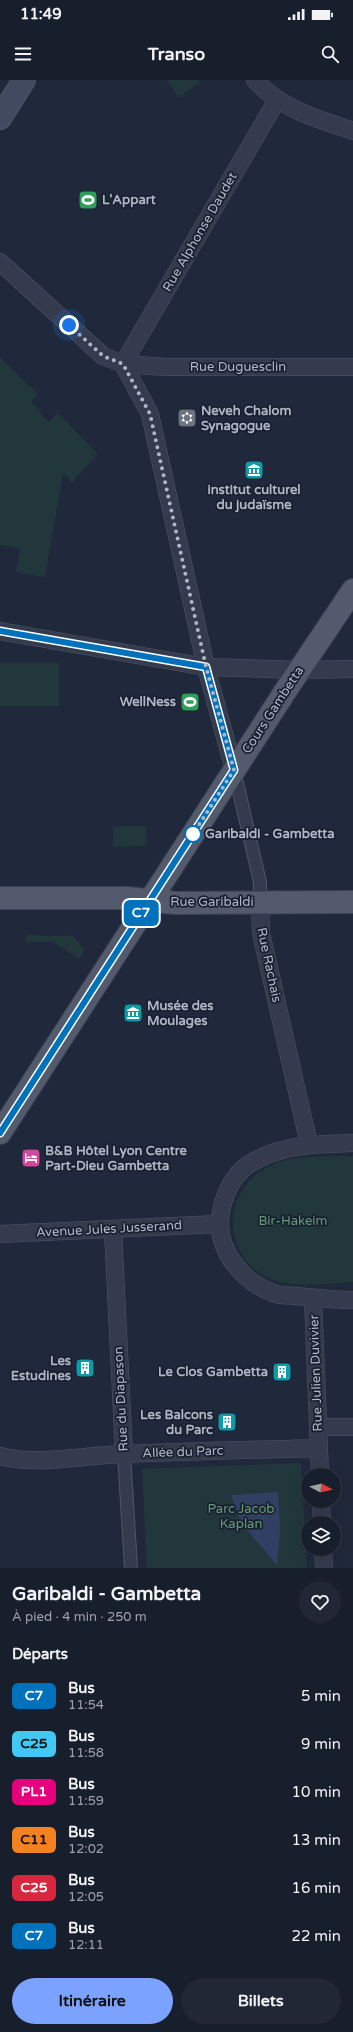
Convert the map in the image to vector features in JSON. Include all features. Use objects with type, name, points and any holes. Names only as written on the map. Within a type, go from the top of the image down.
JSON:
[{"type":"main road","points":[[0,118],[24,80]]},
{"type":"main road","name":"Cours Gambetta","points":[[0,1133],[298,670],[353,590]]},
{"type":"main road","name":"Rue Garibaldi","points":[[0,898],[119,898],[176,903],[353,902]]},
{"type":"street","points":[[255,80],[277,100],[298,112],[353,131]]},
{"type":"street","name":"Rue Alphonse Daudet","points":[[123,364],[277,100]]},
{"type":"street","points":[[0,262],[103,356],[123,364]]},
{"type":"street","name":"Rue Duguesclin","points":[[123,364],[166,367],[353,367]]},
{"type":"street","name":"Rue Rachais","points":[[123,364],[150,414],[206,667],[234,770],[260,882],[261,933],[309,1144]]},
{"type":"street","points":[[0,631],[206,667],[298,670],[353,669]]},
{"type":"street","points":[[353,1142],[309,1144],[274,1152],[246,1166],[235,1178],[227,1191],[218,1224],[221,1239],[231,1259],[251,1282],[281,1295],[353,1300]]},
{"type":"street","name":"Avenue Jules Jusserand","points":[[0,1234],[218,1224]]},
{"type":"street","name":"Rue du Diapason","points":[[113,1230],[130,1568]]},
{"type":"street","name":"Rue Julien Duvivier","points":[[313,1298],[319,1468]]},
{"type":"street","points":[[318,1427],[353,1427]]},
{"type":"street","name":"Allée du Parc","points":[[0,1456],[9,1459],[46,1459],[124,1454],[318,1448]]},
{"type":"street","points":[[323,1556],[324,1568]]},
{"type":"green space","points":[[167,80],[199,80],[200,82],[179,98]]},
{"type":"green space","points":[[0,358],[38,394],[31,402],[49,422],[58,413],[98,454],[72,482],[63,473],[45,577],[16,572],[20,548],[0,545]]},
{"type":"green space","points":[[0,663],[59,663],[59,706],[0,706]]},
{"type":"green space","points":[[113,826],[146,826],[146,844],[142,846],[113,847]]},
{"type":"green space","points":[[26,935],[73,936],[85,950],[79,959],[53,942],[26,942]]},
{"type":"green space","name":"Bir-Hakeim","points":[[319,1156],[353,1156],[353,1282],[307,1284],[280,1282],[262,1275],[248,1263],[239,1248],[234,1231],[234,1214],[239,1197],[249,1181],[264,1169],[285,1160]]},
{"type":"green space","name":"Parc Jacob Kaplan","points":[[301,1463],[301,1508],[304,1508],[304,1516],[301,1516],[301,1556],[306,1556],[307,1568],[147,1568],[142,1469]]},
{"type":"water","points":[[278,1492],[280,1531],[277,1565],[241,1523],[231,1495]]},
{"type":"bus line","name":"C7","points":[[0,631],[206,667],[234,770],[0,1133]]},
{"type":"place","name":"L'Appart","points":[[88,200]]},
{"type":"place","name":"Neveh Chalom Synagogue","points":[[187,418]]},
{"type":"place","name":"institut culturel du judaïsme","points":[[254,470]]},
{"type":"place","name":"WellNess","points":[[190,702]]},
{"type":"place","name":"Garibaldi - Gambetta","points":[[193,834]]},
{"type":"place","name":"Musée des Moulages","points":[[133,1013]]},
{"type":"place","name":"B&B Hôtel Lyon Centre Part-Dieu Gambetta","points":[[31,1158]]},
{"type":"place","name":"Les Estudines","points":[[85,1368]]},
{"type":"place","name":"Le Clos Gambetta","points":[[282,1372]]},
{"type":"place","name":"Les Balcons du Parc","points":[[227,1422]]},
{"type":"route","points":[[69,325],[103,356],[123,364],[150,414],[206,667],[234,770],[193,834]]}]
